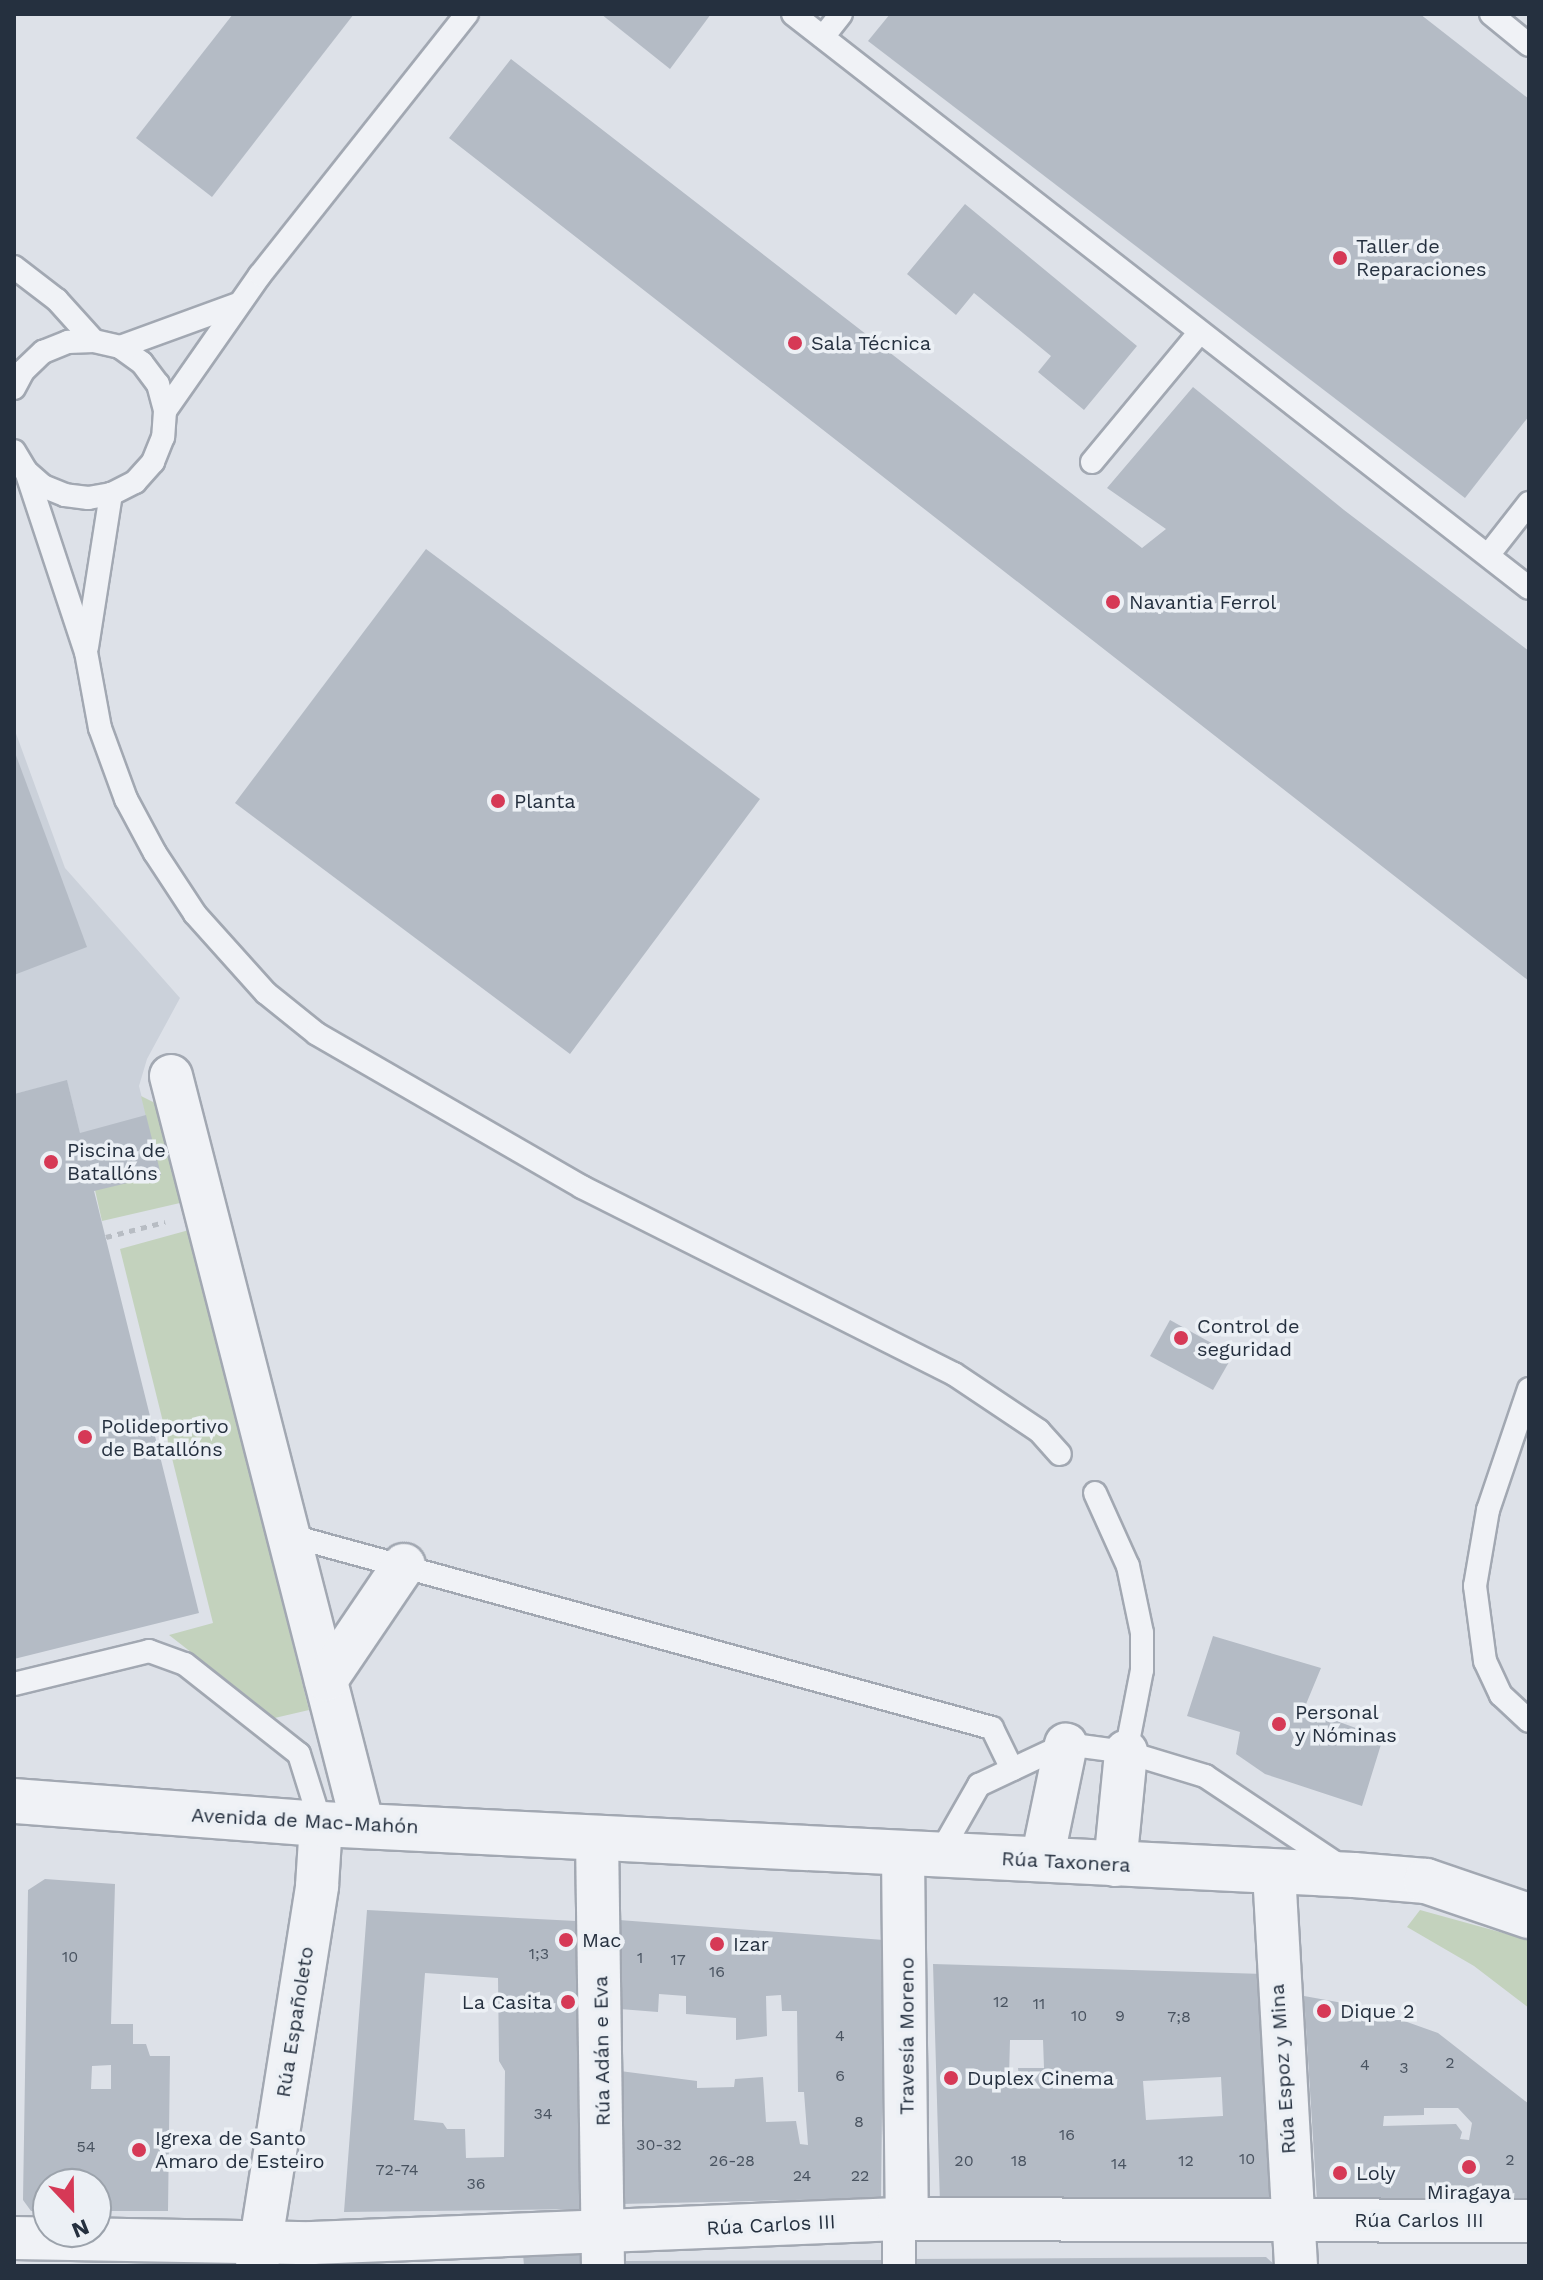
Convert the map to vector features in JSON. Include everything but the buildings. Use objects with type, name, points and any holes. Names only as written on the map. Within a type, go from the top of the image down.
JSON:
[{"type":"street","name":"Rúa Españoleto","points":[[171,1076],[326,1680],[342,1825],[317,1886],[258,2254]]},
{"type":"street","points":[[326,1680],[404,1565]]},
{"type":"street","points":[[1042,1860],[1066,1744]]},
{"type":"street","points":[[1115,1865],[1126,1752]]},
{"type":"street","name":"Avenida de Mac-Mahón","points":[[14,1801],[342,1825],[597,1837]]},
{"type":"street","name":"Rúa Taxonera","points":[[597,1837],[1426,1881],[1529,1916]]},
{"type":"street","name":"Rúa Adán e Eva","points":[[597,1837],[603,2250]]},
{"type":"street","name":"Travesía Moreno","points":[[903,2219],[921,1854]]},
{"type":"street","name":"Rúa Espoz y Mina","points":[[1274,1872],[1296,2266]]},
{"type":"street","points":[[899,2266],[903,2219]]},
{"type":"street","name":"Rúa Carlos III","points":[[14,2238],[258,2254],[603,2250],[903,2219],[1529,2221]]},
{"type":"lane","points":[[165,411],[238,304],[467,14]]},
{"type":"lane","points":[[793,14],[1529,588]]},
{"type":"lane","points":[[823,37],[841,14]]},
{"type":"lane","points":[[1491,14],[1529,45]]},
{"type":"lane","points":[[14,267],[57,300],[94,341]]},
{"type":"lane","points":[[120,347],[238,304]]},
{"type":"lane","points":[[1092,462],[1199,333]]},
{"type":"lane","points":[[14,388],[23,371],[43,352],[68,342],[94,341],[120,347],[142,363],[158,384],[165,411],[163,437],[153,462],[135,482],[111,494],[88,498],[65,495],[43,486],[26,471]]},
{"type":"lane","points":[[14,451],[26,471],[86,652],[100,728],[126,799],[155,853],[195,914],[266,993],[317,1034],[582,1187],[954,1374],[1039,1431],[1060,1454]]},
{"type":"lane","points":[[86,652],[111,494]]},
{"type":"lane","points":[[1489,554],[1529,503]]},
{"type":"lane","points":[[1529,1389],[1488,1510],[1475,1586],[1485,1661],[1501,1695],[1529,1721]]},
{"type":"lane","points":[[1095,1493],[1128,1566],[1142,1633],[1142,1670],[1126,1752]]},
{"type":"lane","points":[[288,1535],[992,1728],[1012,1769]]},
{"type":"lane","points":[[14,1684],[149,1651],[185,1664],[299,1754],[342,1825]]},
{"type":"lane","points":[[921,1854],[979,1785],[1066,1744],[1126,1752],[1205,1776],[1354,1875]]},
{"type":"path","points":[[106,1237],[205,1211]]},
{"type":"shaded area","points":[[14,728],[65,868],[180,998],[147,1059],[139,1086],[161,1175],[94,1191],[67,1081],[14,1094]]},
{"type":"green space","points":[[141,1096],[157,1104],[180,1203],[102,1221],[95,1190],[160,1175]]},
{"type":"green space","points":[[189,1230],[309,1710],[266,1720],[255,1702],[169,1635],[213,1623],[120,1249]]},
{"type":"green space","points":[[1420,1910],[1529,1940],[1529,2008],[1474,1966],[1407,1927]]},
{"type":"place","name":"Taller de Reparaciones","points":[[1340,258]]},
{"type":"place","name":"Sala Técnica","points":[[795,343]]},
{"type":"place","name":"Navantia Ferrol","points":[[1113,602]]},
{"type":"place","name":"Planta","points":[[498,801]]},
{"type":"place","name":"Piscina de Batallóns","points":[[51,1162]]},
{"type":"place","name":"Control de seguridad","points":[[1181,1338]]},
{"type":"place","name":"Polideportivo de Batallóns","points":[[85,1437]]},
{"type":"place","name":"Personal y Nóminas","points":[[1279,1724]]},
{"type":"place","name":"Mac","points":[[566,1940]]},
{"type":"place","name":"Izar","points":[[717,1944]]},
{"type":"place","name":"La Casita","points":[[568,2002]]},
{"type":"place","name":"Dique 2","points":[[1324,2011]]},
{"type":"place","name":"Duplex Cinema","points":[[951,2078]]},
{"type":"place","name":"Igrexa de Santo Amaro de Esteiro","points":[[139,2150]]},
{"type":"place","name":"Miragaya","points":[[1469,2167]]},
{"type":"place","name":"Loly","points":[[1340,2173]]}]
